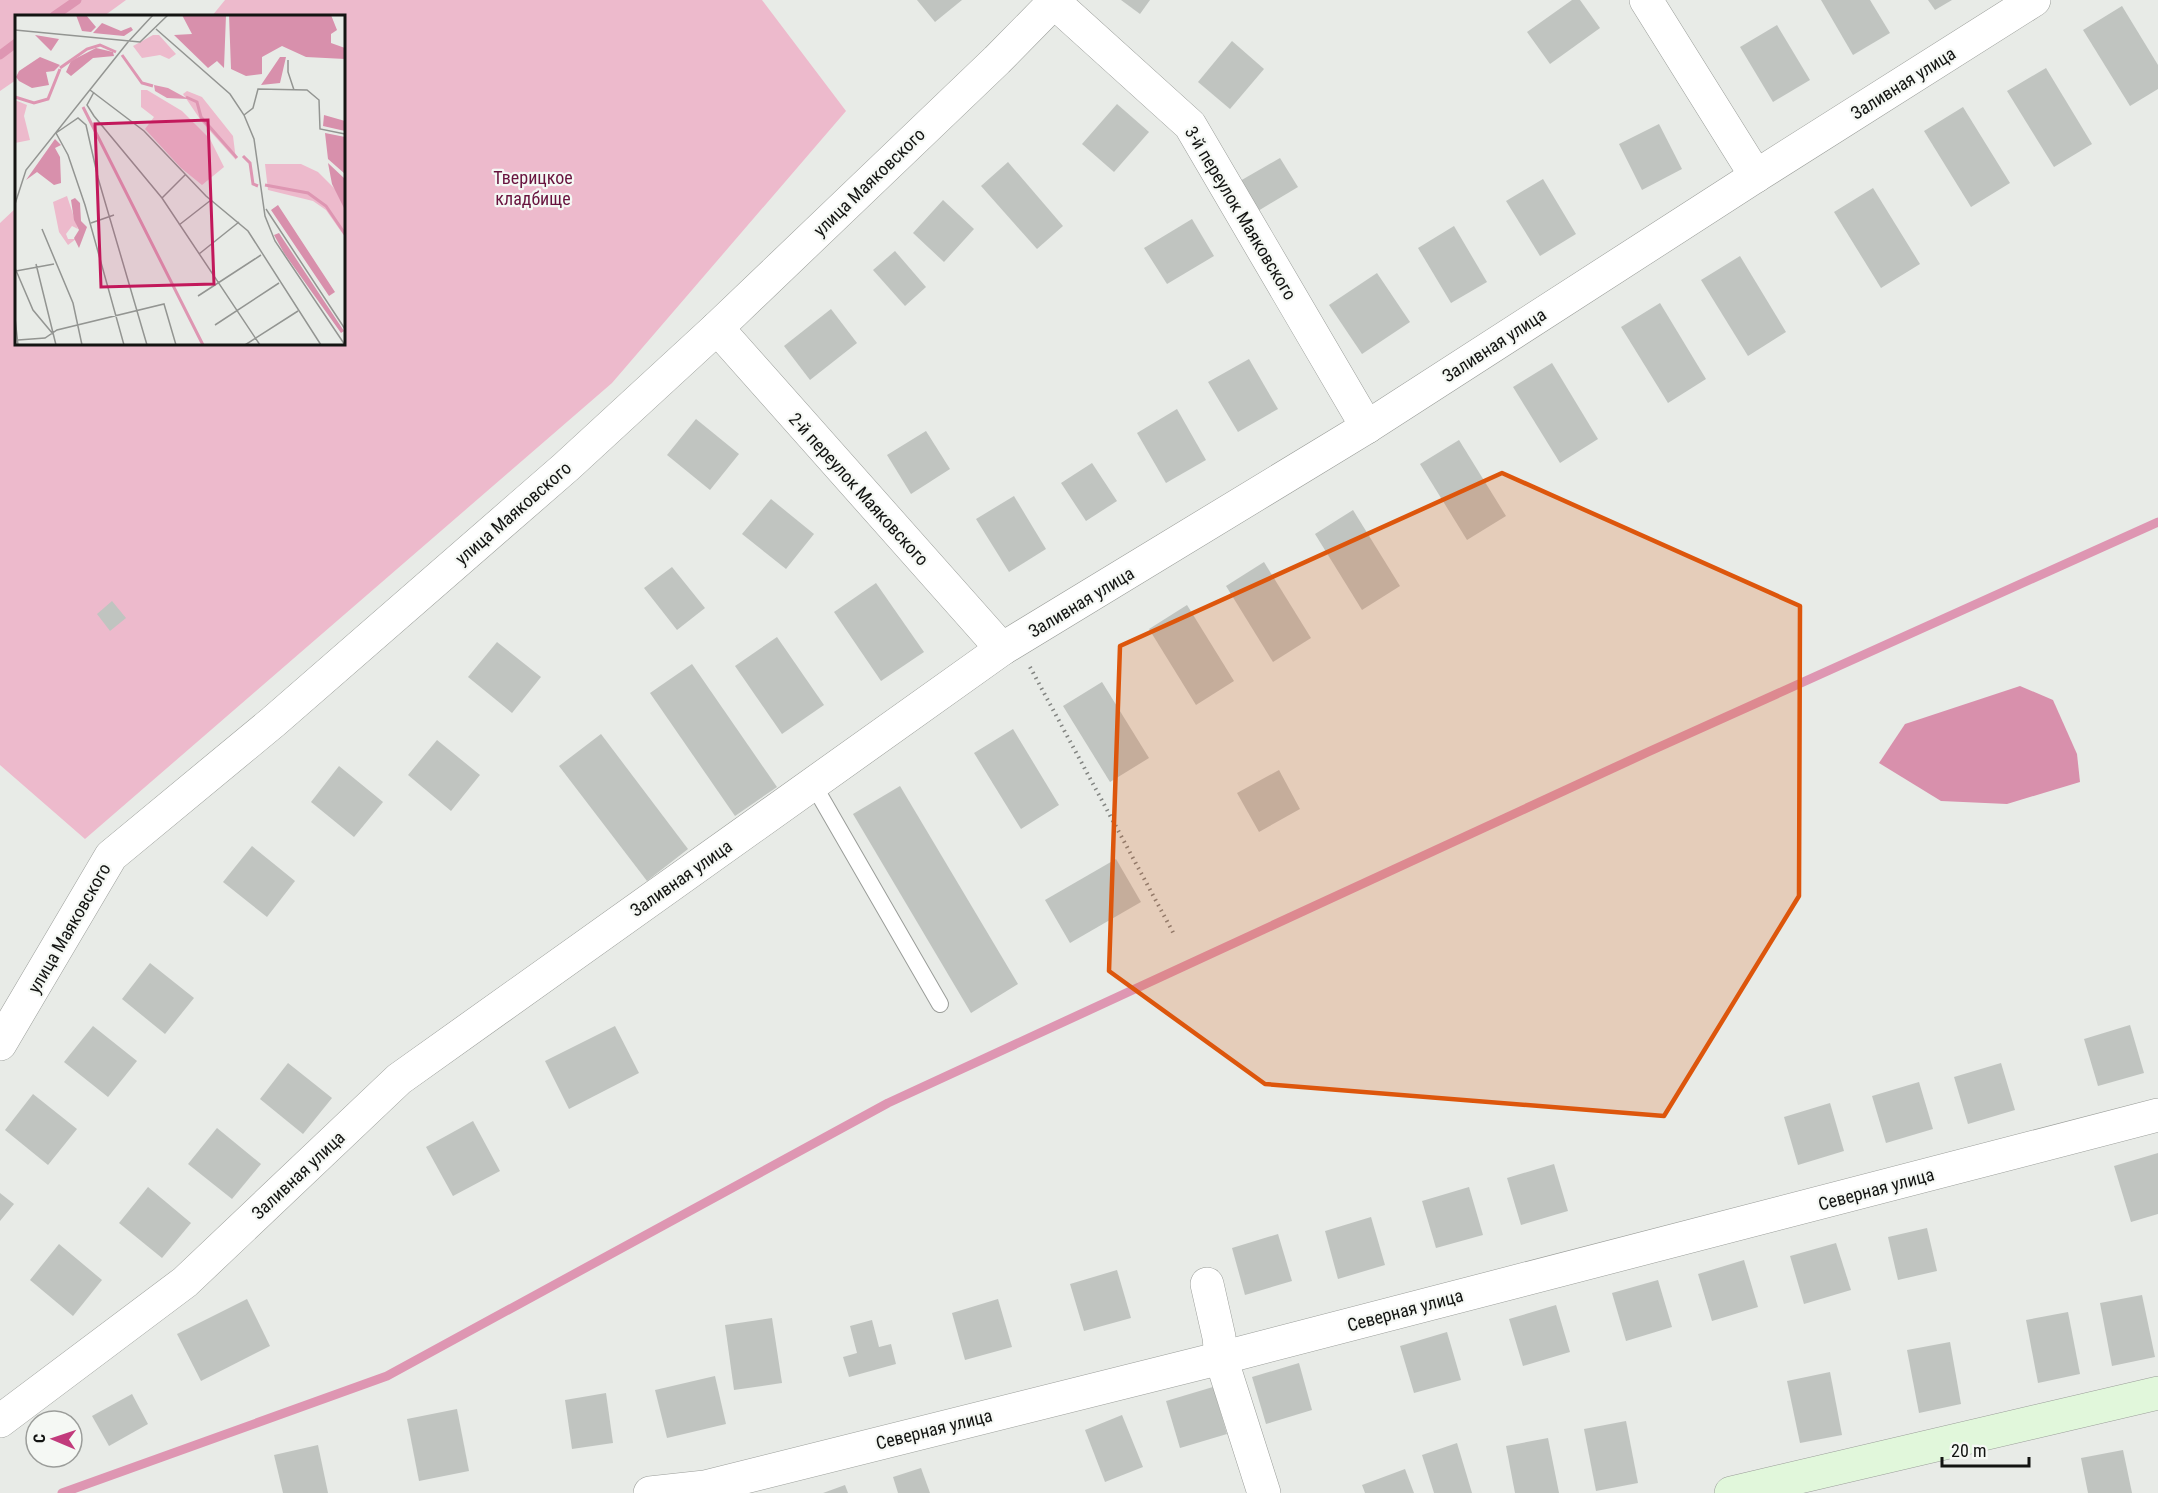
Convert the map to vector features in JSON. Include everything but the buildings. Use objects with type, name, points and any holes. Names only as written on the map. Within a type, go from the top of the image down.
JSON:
[{"type":"street","points":[[1646,0],[1756,176]]},
{"type":"street","name":"Заливная улица","points":[[0,1421],[185,1282],[399,1079],[1010,645],[1367,427],[2034,0]]},
{"type":"street","name":"улица Маяковского","points":[[0,1044],[111,856],[273,722],[557,475],[717,328],[997,60],[1055,1]]},
{"type":"street","name":"3-й переулок Маяковского","points":[[1055,1],[1190,124],[1367,427]]},
{"type":"street","name":"2-й переулок Маяковского","points":[[717,328],[1010,645]]},
{"type":"street","name":"Северная улица","points":[[650,1493],[705,1487],[1221,1358],[2158,1116]]},
{"type":"street","points":[[1208,1284],[1221,1358],[1264,1493]]},
{"type":"street","points":[[1731,1493],[2158,1393]]},
{"type":"lane","points":[[813,784],[939,1004]]},
{"type":"path","points":[[1010,645],[1055,715],[1175,936]]},
{"type":"highlighted area","points":[[1502,473],[1800,606],[1799,896],[1664,1116],[1265,1084],[1109,971],[1120,646]]},
{"type":"green space","points":[[0,0],[126,0],[105,15],[15,15],[15,81],[0,91]]},
{"type":"green space","name":"Тверицкое кладбище","points":[[225,0],[762,0],[846,111],[612,383],[85,839],[0,765],[0,223],[15,209],[15,345],[345,345],[345,15],[213,15]]},
{"type":"shaded area","points":[[2020,686],[2053,700],[2077,754],[2080,782],[2007,804],[1941,801],[1879,763],[1905,724]]},
{"type":"waterway","points":[[55,15],[77,0]]},
{"type":"waterway","points":[[0,55],[15,44]]},
{"type":"waterway","points":[[62,1493],[387,1376],[888,1103],[1648,752],[2158,522]]}]
